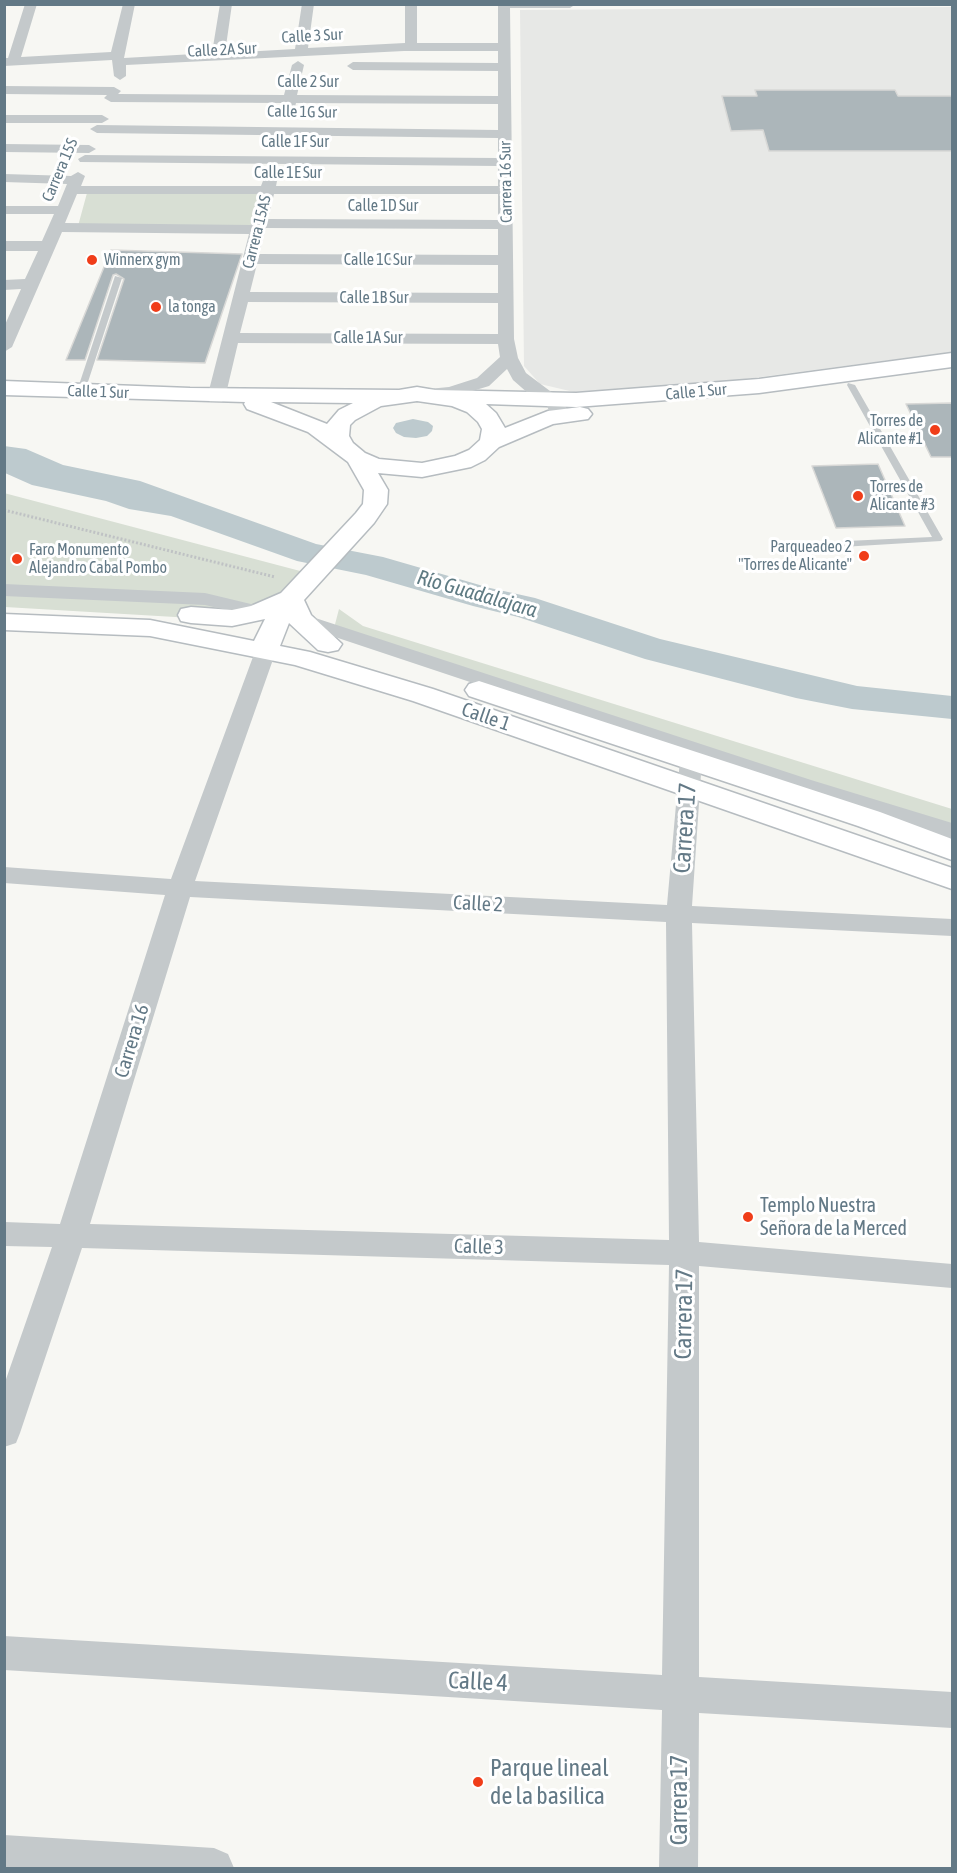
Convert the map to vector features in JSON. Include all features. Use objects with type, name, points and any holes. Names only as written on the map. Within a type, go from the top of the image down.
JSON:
[{"type":"main road","name":"Calle 1 Sur","points":[[462,462],[477,455],[491,442],[550,409],[656,395],[759,386],[952,360]]},
{"type":"main road","name":"Calle 1 Sur","points":[[4,388],[216,397],[417,395],[550,409],[851,386],[952,372]]},
{"type":"main road","points":[[268,641],[291,598],[365,518],[375,504],[376,490],[337,436],[339,424],[347,415],[375,400],[417,395],[457,400],[475,407],[488,417],[494,429],[491,442]]},
{"type":"main road","name":"Calle 1 Sur","points":[[216,397],[254,404],[295,417],[316,427],[350,453]]},
{"type":"main road","points":[[350,453],[373,465],[399,470],[423,470],[462,462]]},
{"type":"main road","points":[[365,518],[415,483],[462,462]]},
{"type":"main road","points":[[191,615],[232,618],[259,612],[291,598]]},
{"type":"main road","points":[[291,598],[328,644]]},
{"type":"main road","name":"Calle 1","points":[[4,604],[74,606],[191,615],[412,692],[689,773],[869,819],[952,850]]},
{"type":"main road","name":"Calle 1","points":[[4,622],[150,628],[268,641],[328,644],[371,655],[689,773],[952,879]]},
{"type":"street","points":[[9,62],[32,4]]},
{"type":"street","name":"Carrera 15S","points":[[4,347],[112,94],[129,4]]},
{"type":"street","points":[[218,57],[226,4]]},
{"type":"street","name":"Carrera 15AS","points":[[216,397],[290,99],[303,61],[308,4]]},
{"type":"street","points":[[411,4],[411,47]]},
{"type":"street","points":[[504,5],[570,4]]},
{"type":"street","name":"Carrera 16 Sur","points":[[504,5],[508,358],[513,368],[550,409]]},
{"type":"street","name":"Calle 3 Sur","points":[[9,62],[119,64],[218,57],[303,61],[411,47],[505,47]]},
{"type":"street","name":"Calle 2A Sur","points":[[119,64],[248,64],[303,61]]},
{"type":"street","points":[[344,66],[505,67]]},
{"type":"street","points":[[4,90],[112,94]]},
{"type":"street","name":"Calle 2 Sur","points":[[112,94],[290,99],[506,100]]},
{"type":"street","name":"Calle 1G Sur","points":[[4,119],[282,130],[505,134]]},
{"type":"street","name":"Calle 1F Sur","points":[[4,148],[87,154],[275,160],[506,162]]},
{"type":"street","name":"Calle 1E Sur","points":[[4,178],[74,185],[267,191],[505,190]]},
{"type":"street","points":[[4,210],[63,210]]},
{"type":"street","name":"Calle 1D Sur","points":[[258,227],[507,225]]},
{"type":"street","points":[[56,227],[258,227]]},
{"type":"street","points":[[4,246],[48,246]]},
{"type":"street","name":"Calle 1C Sur","points":[[250,259],[507,260]]},
{"type":"street","points":[[4,285],[31,284]]},
{"type":"street","name":"Calle 1B Sur","points":[[241,297],[507,298]]},
{"type":"street","name":"Calle 1A Sur","points":[[231,338],[506,339]]},
{"type":"street","points":[[417,395],[450,392],[483,382],[508,358]]},
{"type":"street","points":[[4,590],[205,599],[248,609]]},
{"type":"street","points":[[291,598],[792,782],[952,831]]},
{"type":"street","name":"Carrera 16","points":[[4,1433],[71,1237],[180,888],[268,641]]},
{"type":"street","name":"Carrera 17","points":[[679,1869],[684,1253],[679,914],[689,773]]},
{"type":"street","name":"Calle 2","points":[[4,874],[180,888],[952,928]]},
{"type":"street","name":"Calle 3","points":[[4,1234],[684,1253],[952,1276]]},
{"type":"street","name":"Calle 4","points":[[4,1653],[952,1710]]},
{"type":"street","points":[[4,1854],[214,1869]]},
{"type":"lane","points":[[81,391],[118,278]]},
{"type":"lane","points":[[825,545],[938,539],[851,386]]},
{"type":"path","points":[[4,510],[291,598]]},
{"type":"shaded area","points":[[952,7],[952,352],[730,381],[574,392],[540,384],[524,366],[520,10]]},
{"type":"shaded area","points":[[87,193],[262,194],[253,227],[78,226]]},
{"type":"shaded area","points":[[4,493],[304,572],[282,599],[192,618],[5,607]]},
{"type":"shaded area","points":[[339,609],[363,626],[952,809],[952,834],[333,632]]},
{"type":"water","points":[[413,419],[428,422],[433,426],[432,431],[427,436],[416,438],[404,437],[396,433],[393,428],[396,423]]},
{"type":"water","name":"Río Guadalajara","points":[[4,446],[26,449],[63,465],[140,481],[316,544],[383,557],[490,588],[535,598],[660,639],[857,686],[952,696],[952,719],[852,709],[796,698],[645,659],[518,617],[366,575],[297,561],[171,516],[129,509],[106,501],[32,485],[5,473]]},
{"type":"building","points":[[755,90],[895,90],[898,96],[952,96],[952,151],[769,151],[763,130],[731,131],[722,96],[757,96]]},
{"type":"building","name":"la tonga","points":[[111,250],[242,254],[205,363],[97,360],[124,279],[116,274],[113,275],[85,360],[66,360]]},
{"type":"building","name":"Torres de Alicante #1","points":[[952,403],[952,457],[931,457],[906,404]]},
{"type":"building","name":"Torres de Alicante #3","points":[[878,464],[905,526],[836,528],[812,466]]},
{"type":"place","name":"Winnerx gym","points":[[92,260]]},
{"type":"place","name":"la tonga","points":[[156,307]]},
{"type":"place","name":"Torres de Alicante #1","points":[[935,430]]},
{"type":"place","name":"Torres de Alicante #3","points":[[858,496]]},
{"type":"place","name":"Parqueadeo 2 \"Torres de Alicante\"","points":[[864,556]]},
{"type":"place","name":"Faro Monumento Alejandro Cabal Pombo","points":[[17,559]]},
{"type":"place","name":"Templo Nuestra Señora de la Merced","points":[[748,1217]]},
{"type":"place","name":"Parque lineal de la basilica","points":[[478,1782]]}]
